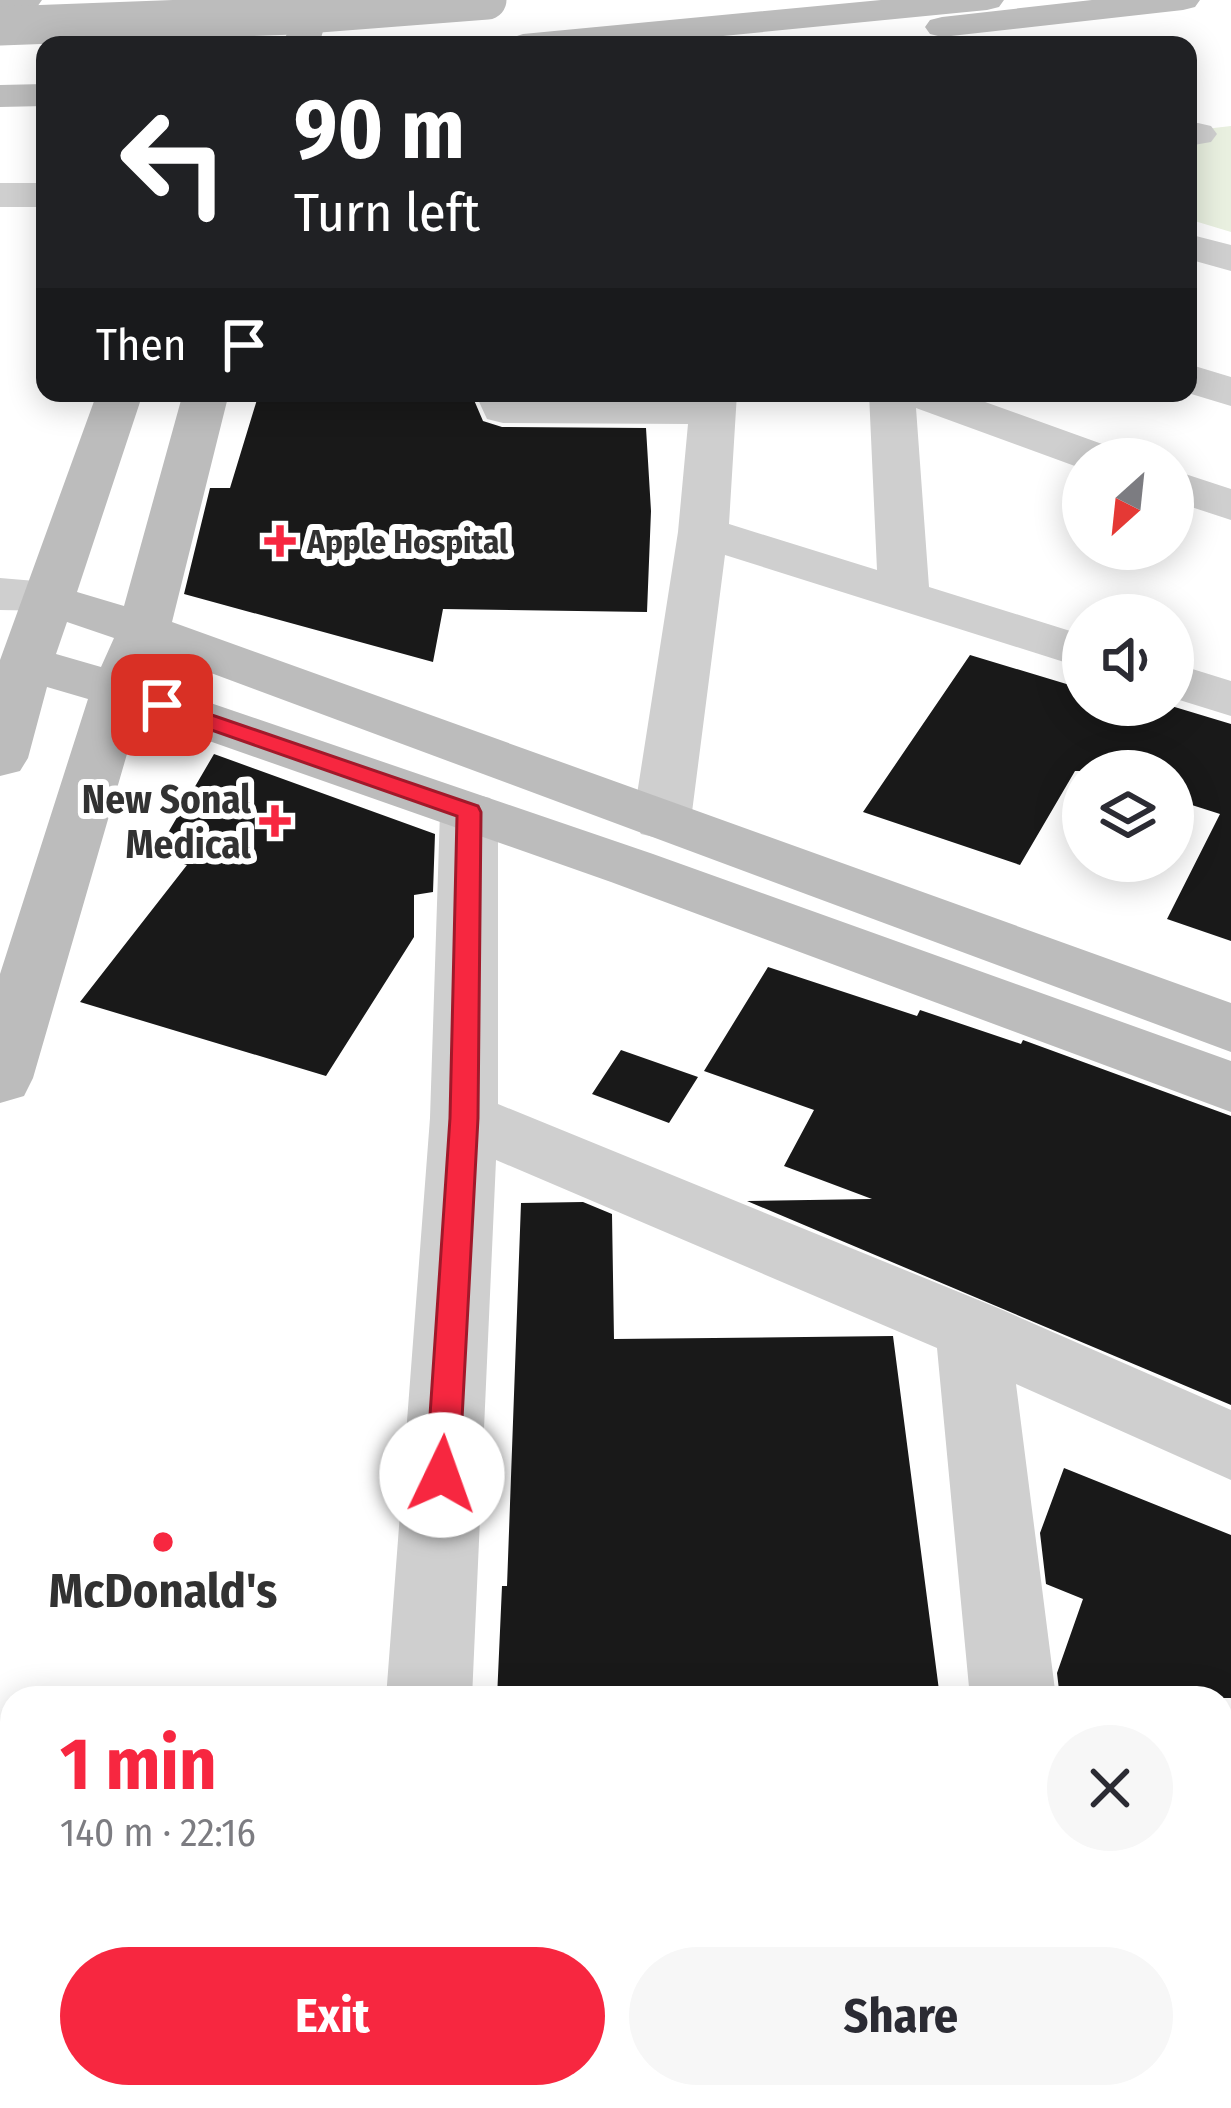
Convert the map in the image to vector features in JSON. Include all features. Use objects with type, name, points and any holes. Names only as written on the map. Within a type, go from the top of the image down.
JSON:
[{"type":"street","points":[[0,1],[25,0]]},
{"type":"street","points":[[58,0],[141,35],[240,26]]},
{"type":"street","points":[[304,36],[315,0]]},
{"type":"street","points":[[0,26],[272,16],[487,0]]},
{"type":"street","points":[[616,36],[986,0]]},
{"type":"street","points":[[870,36],[1183,0]]},
{"type":"street","points":[[0,73],[36,72]]},
{"type":"street","points":[[0,96],[36,95]]},
{"type":"street","points":[[0,195],[36,194]]},
{"type":"street","points":[[1197,249],[1231,258]]},
{"type":"street","points":[[1197,381],[1231,392]]},
{"type":"street","points":[[0,758],[26,662],[34,596],[116,402]]},
{"type":"street","points":[[0,1078],[118,690],[144,630],[204,402]]},
{"type":"street","points":[[501,402],[503,409],[715,402],[703,532],[662,820]]},
{"type":"street","points":[[893,402],[904,596]]},
{"type":"street","points":[[942,402],[1062,445]]},
{"type":"street","points":[[1194,492],[1231,505]]},
{"type":"street","points":[[703,532],[1062,645]]},
{"type":"street","points":[[34,596],[144,630],[1231,1028]]},
{"type":"street","points":[[26,662],[469,812],[1231,1087]]},
{"type":"street","points":[[1194,687],[1231,699]]},
{"type":"street","points":[[430,1686],[464,1118],[469,812]]},
{"type":"street","points":[[464,1118],[972,1330],[1231,1446]]},
{"type":"street","points":[[972,1330],[1012,1686]]},
{"type":"green space","points":[[1231,126],[1231,232],[1197,222],[1197,130]]},
{"type":"building","points":[[256,402],[475,402],[483,421],[502,427],[646,428],[651,511],[647,612],[443,609],[433,662],[184,594],[210,488],[230,488]]},
{"type":"building","points":[[970,655],[1062,683],[1062,726],[1194,726],[1194,713],[1231,724],[1231,941],[1167,919],[1186,882],[1194,882],[1194,866],[1220,814],[1194,806],[1194,750],[1062,750],[1062,793],[1020,865],[863,812]]},
{"type":"building","points":[[214,754],[435,834],[433,892],[414,895],[414,937],[326,1076],[80,1002],[187,865],[155,855]]},
{"type":"building","points":[[768,967],[917,1016],[920,1010],[1021,1044],[1023,1040],[1231,1116],[1231,1405],[747,1201],[872,1199],[784,1166],[814,1110],[704,1071]]},
{"type":"building","points":[[621,1050],[698,1077],[669,1123],[592,1094]]},
{"type":"building","points":[[583,1202],[612,1214],[614,1339],[893,1336],[938,1686],[498,1686],[502,1586],[507,1586],[521,1203]]},
{"type":"building","points":[[1064,1468],[1231,1535],[1231,1686],[1059,1686],[1057,1673],[1083,1599],[1046,1584],[1040,1533]]},
{"type":"place","name":"Apple Hospital","points":[[280,541]]},
{"type":"place","name":"New Sonal Medical","points":[[275,821]]},
{"type":"place","name":"McDonald's","points":[[163,1542]]},
{"type":"route","points":[[162,705],[469,812],[464,1118],[442,1475]]}]
